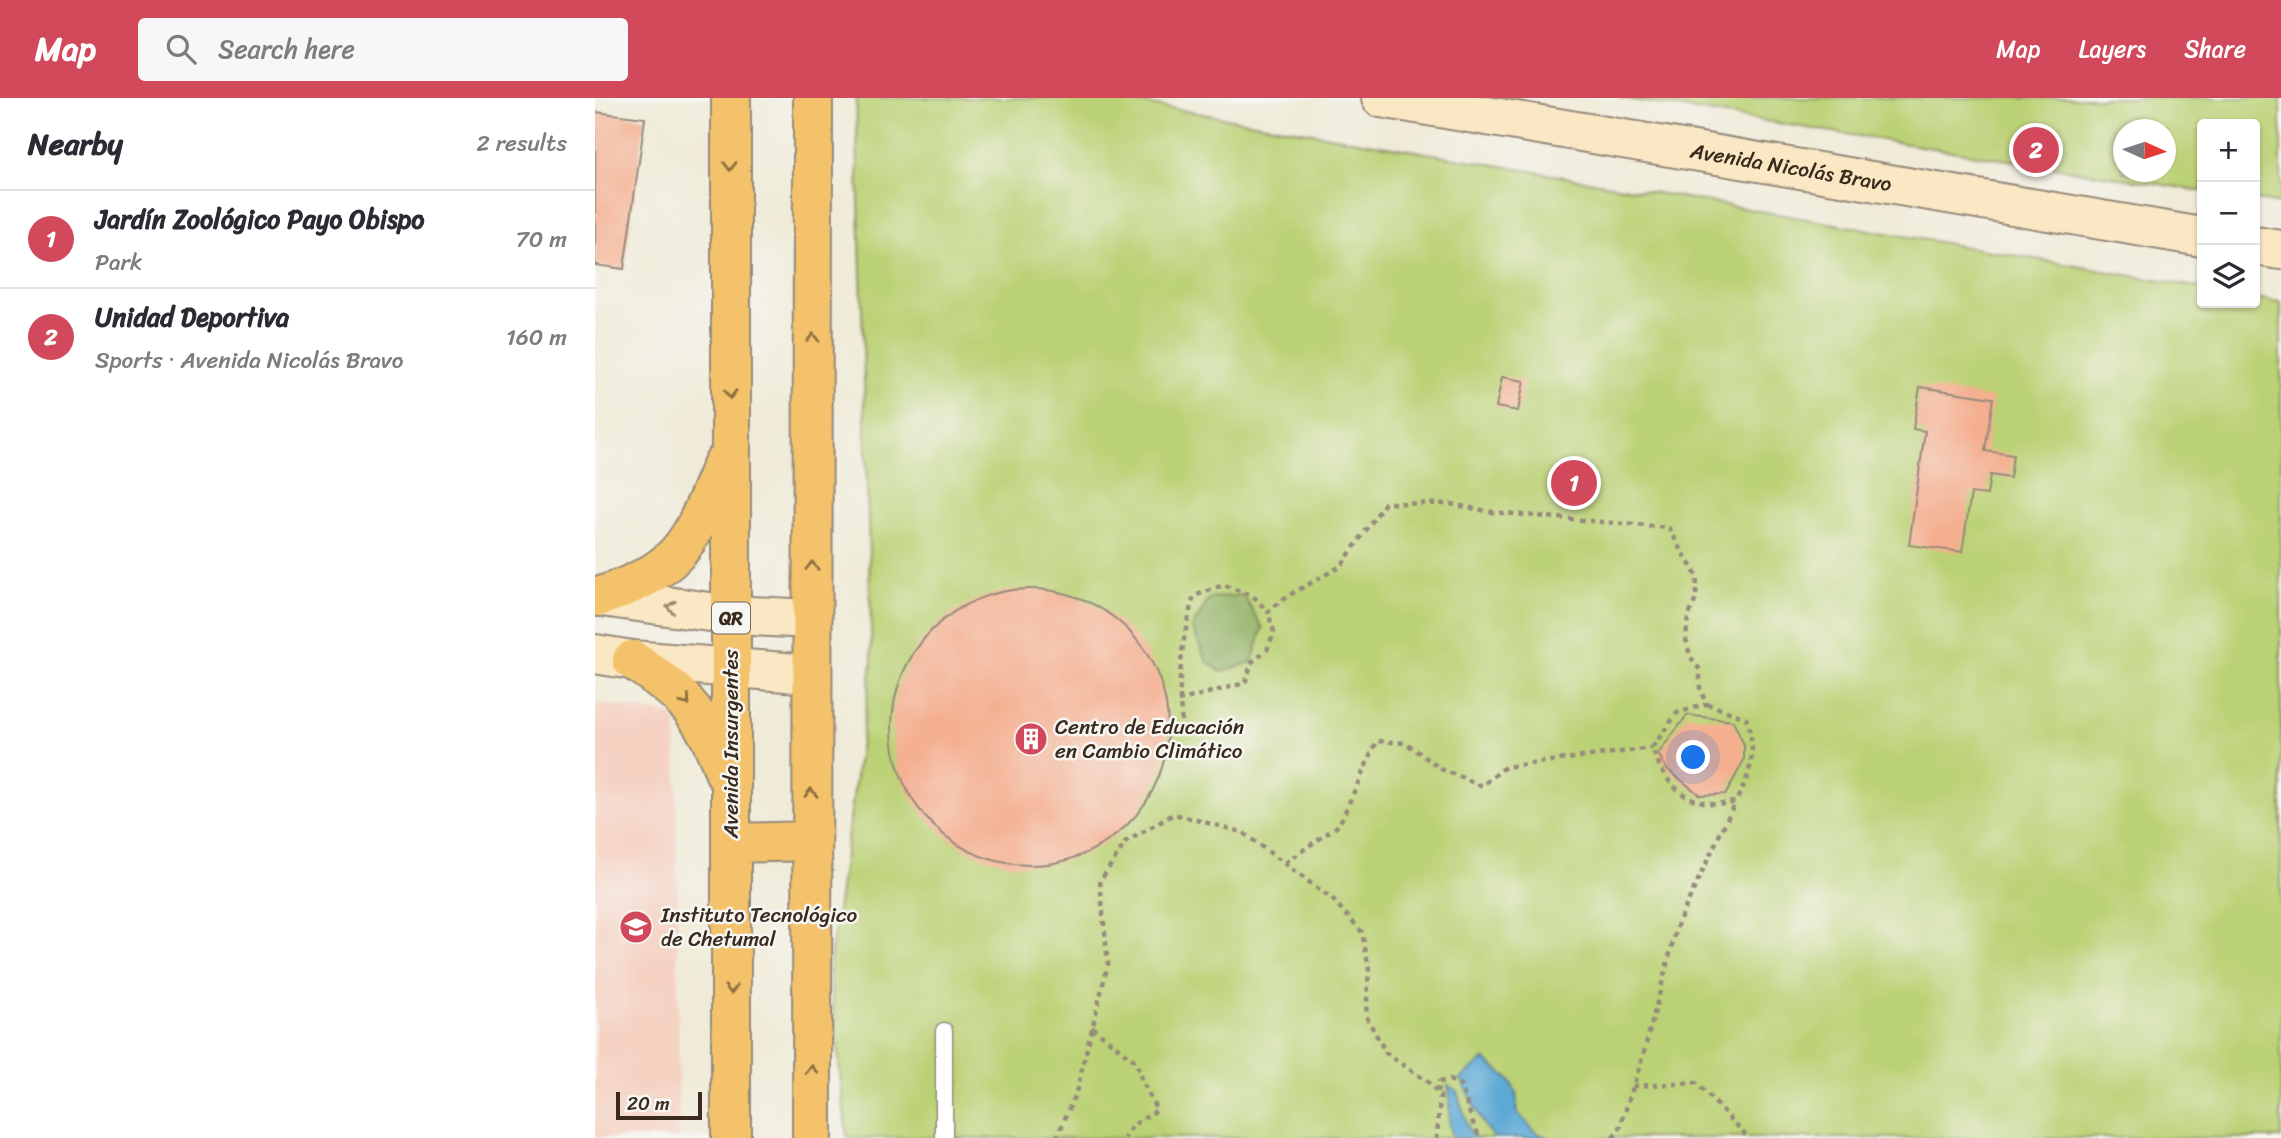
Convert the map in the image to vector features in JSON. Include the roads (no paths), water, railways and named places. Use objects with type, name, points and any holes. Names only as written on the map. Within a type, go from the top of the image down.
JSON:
[{"type":"main road","name":"Avenida Insurgentes","points":[[731,98],[731,1138]]},
{"type":"main road","points":[[812,1138],[813,98]]},
{"type":"main road","name":"Avenida Nicolás Bravo","points":[[1381,98],[2197,236]]},
{"type":"main road","points":[[2260,247],[2281,250]]},
{"type":"main road","points":[[596,596],[638,583],[669,564],[692,536],[730,448]]},
{"type":"main road","points":[[596,596],[731,615],[812,619]]},
{"type":"main road","points":[[595,654],[632,660],[811,674]]},
{"type":"main road","points":[[632,660],[687,700],[707,729],[732,795]]},
{"type":"main road","points":[[731,844],[811,841]]},
{"type":"lane","points":[[944,1031],[944,1138]]},
{"type":"water","points":[[1484,1059],[1504,1075],[1513,1087],[1517,1102],[1516,1111],[1536,1133],[1549,1138],[1494,1138],[1484,1126],[1461,1079]]},
{"type":"water","points":[[1448,1085],[1457,1091],[1468,1129],[1476,1138],[1452,1138]]},
{"type":"place","name":"Unidad Deportiva","points":[[2036,150]]},
{"type":"place","name":"Jardín Zoológico Payo Obispo","points":[[1574,483]]},
{"type":"place","name":"Centro de Educación en Cambio Climático","points":[[1031,739]]},
{"type":"place","name":"Instituto Tecnológico de Chetumal","points":[[636,927]]}]
